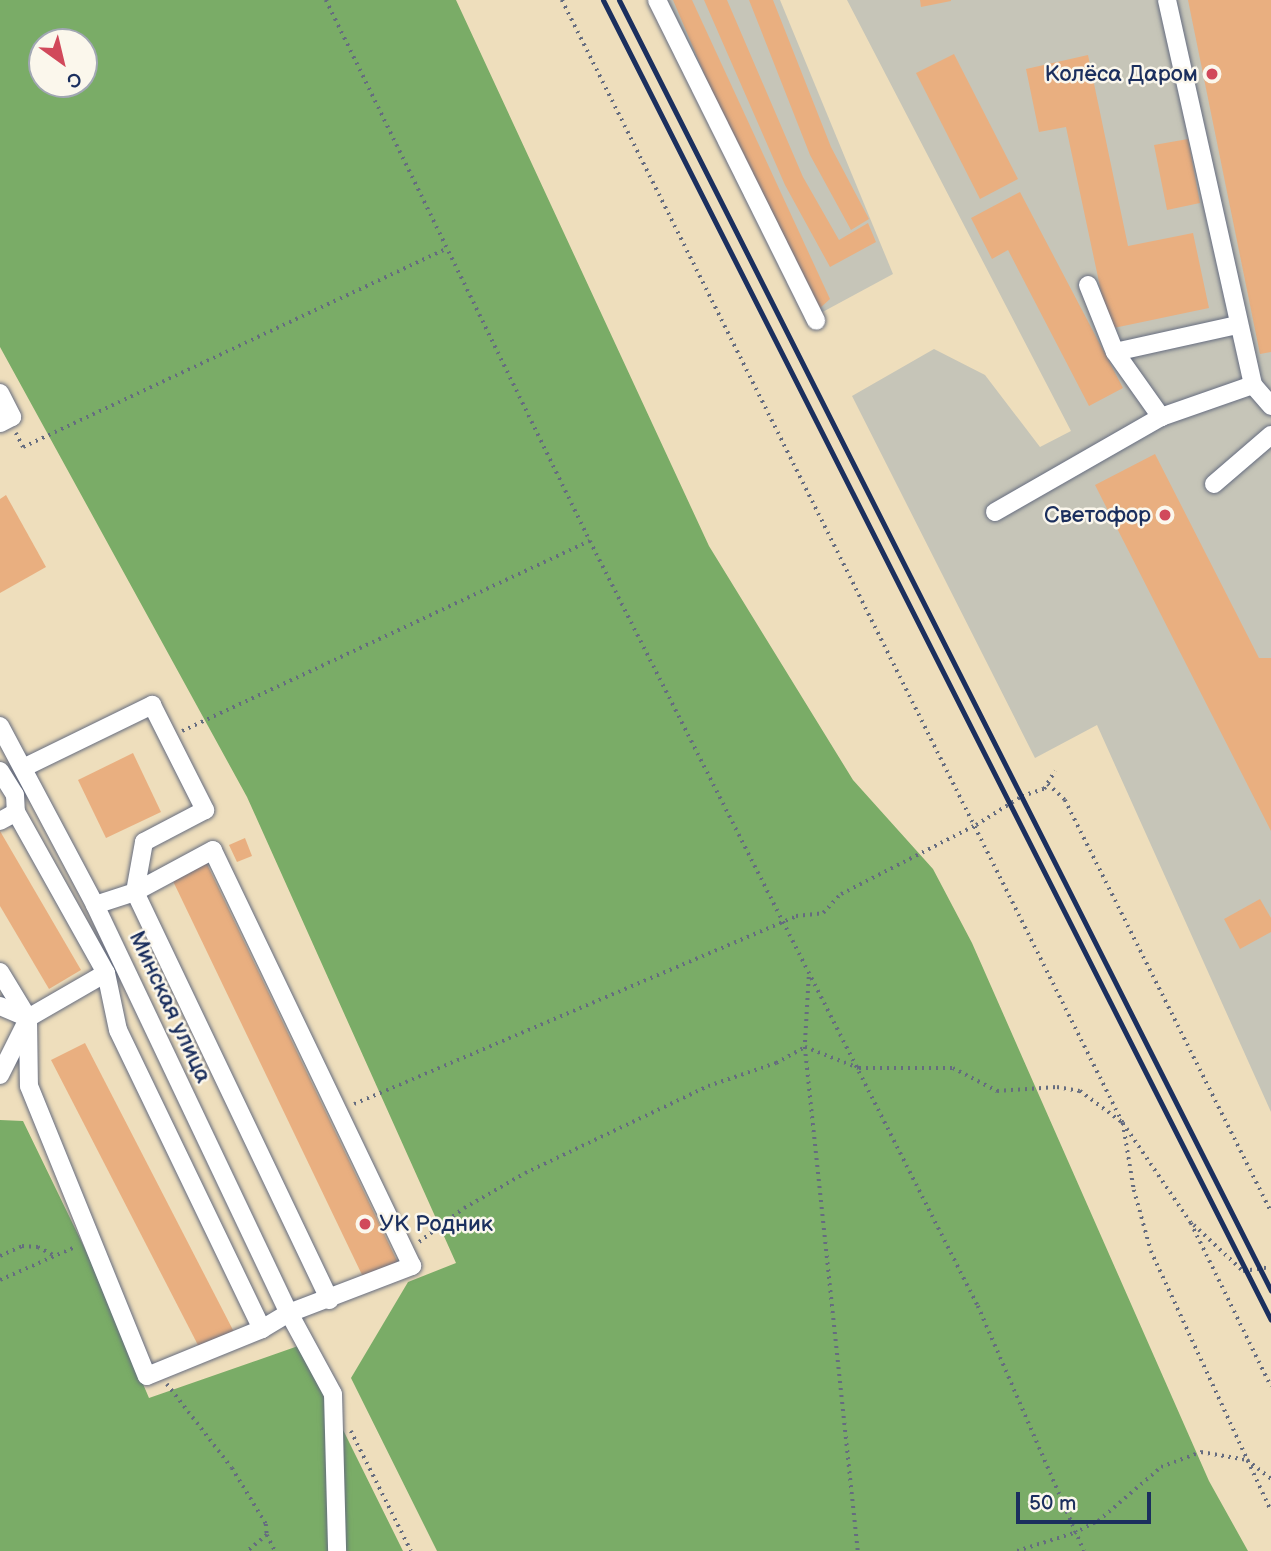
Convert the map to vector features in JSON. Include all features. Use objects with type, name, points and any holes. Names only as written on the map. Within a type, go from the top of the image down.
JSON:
[{"type":"street","points":[[657,0],[816,321]]},
{"type":"street","points":[[1167,0],[1237,325],[1253,385],[1271,406]]},
{"type":"street","points":[[1088,285],[1115,352],[1160,417]]},
{"type":"street","points":[[1115,352],[1237,325]]},
{"type":"street","points":[[995,512],[1160,417],[1253,385]]},
{"type":"street","points":[[0,393],[12,417],[4,421]]},
{"type":"street","points":[[1214,484],[1271,435]]},
{"type":"street","points":[[23,768],[152,705],[205,810],[144,842],[135,892],[330,1300]]},
{"type":"street","name":"Минская улица","points":[[0,726],[95,905],[289,1313],[333,1394]]},
{"type":"street","points":[[0,771],[15,795],[16,812],[106,973],[118,1030],[262,1329]]},
{"type":"street","points":[[0,821],[16,812]]},
{"type":"street","points":[[0,972],[28,1018],[29,1086],[147,1376],[262,1329],[289,1313],[330,1300],[412,1266],[213,850],[135,892],[95,905]]},
{"type":"street","points":[[0,1075],[28,1018],[106,973]]},
{"type":"street","points":[[0,1006],[28,1018]]},
{"type":"street","points":[[333,1394],[337,1551]]},
{"type":"path","points":[[326,0],[590,541],[978,1306],[1084,1551]]},
{"type":"path","points":[[562,0],[1123,1123],[1191,1223],[1271,1386]]},
{"type":"path","points":[[4,421],[23,447],[447,248]]},
{"type":"path","points":[[168,738],[590,541]]},
{"type":"path","points":[[338,1110],[784,925],[796,916],[823,913],[841,894],[1048,785],[1055,771]]},
{"type":"path","points":[[1048,785],[1065,800],[1271,1212]]},
{"type":"path","points":[[809,975],[805,1047],[858,1551]]},
{"type":"path","points":[[805,1047],[859,1068],[939,1066],[997,1091],[1057,1087],[1080,1091],[1123,1123],[1134,1191],[1151,1251],[1271,1511]]},
{"type":"path","points":[[405,1252],[464,1208],[525,1173],[708,1086],[776,1063],[805,1047]]},
{"type":"path","points":[[1191,1223],[1243,1271],[1271,1267]]},
{"type":"path","points":[[0,1256],[22,1247],[38,1247],[55,1256],[0,1280]]},
{"type":"path","points":[[157,1371],[252,1495],[275,1551]]},
{"type":"path","points":[[333,1394],[411,1551]]},
{"type":"path","points":[[1017,1551],[1074,1533],[1098,1521],[1161,1467],[1201,1452],[1247,1460],[1271,1479]]},
{"type":"path","points":[[248,1551],[267,1535]]},
{"type":"shaded area","points":[[663,0],[780,0],[893,274],[817,315]]},
{"type":"shaded area","points":[[847,0],[1271,0],[1271,1112],[1097,725],[1035,758],[852,396],[934,349],[985,375],[1040,447],[1071,431]]},
{"type":"green space","points":[[0,0],[456,0],[709,546],[853,780],[933,869],[972,943],[1209,1481],[1248,1551],[437,1551],[351,1378],[408,1282],[456,1263],[247,797],[0,347]]},
{"type":"green space","points":[[0,1120],[23,1121],[87,1253],[149,1398],[301,1345],[403,1551],[0,1551]]},
{"type":"building","points":[[673,0],[692,0],[830,299],[819,309],[712,92]]},
{"type":"building","points":[[704,0],[727,0],[803,177],[839,240],[868,223],[876,242],[830,267],[785,185]]},
{"type":"building","points":[[749,0],[773,0],[831,147],[869,219],[851,230],[810,155]]},
{"type":"building","points":[[920,0],[951,0],[951,1],[921,7]]},
{"type":"building","points":[[1188,0],[1271,0],[1271,352],[1260,354]]},
{"type":"building","points":[[954,54],[1018,179],[980,199],[916,73]]},
{"type":"building","points":[[1088,55],[1128,246],[1193,233],[1209,308],[1109,329],[1066,127],[1039,132],[1026,69]]},
{"type":"building","points":[[1188,139],[1200,203],[1167,210],[1154,145]]},
{"type":"building","points":[[1020,192],[1123,388],[1089,406],[1008,250],[992,259],[971,218]]},
{"type":"building","points":[[1155,454],[1259,658],[1271,658],[1271,831],[1095,485]]},
{"type":"building","points":[[6,495],[46,567],[0,593],[0,499]]},
{"type":"building","points":[[133,753],[161,812],[106,838],[78,780]]},
{"type":"building","points":[[0,831],[81,970],[49,989],[0,906]]},
{"type":"building","points":[[245,838],[252,856],[237,862],[229,845]]},
{"type":"building","points":[[206,862],[398,1263],[364,1279],[172,879]]},
{"type":"building","points":[[1260,899],[1271,918],[1271,932],[1240,949],[1224,919]]},
{"type":"building","points":[[85,1043],[234,1332],[200,1349],[51,1060]]},
{"type":"railway","points":[[603,0],[1271,1320]]},
{"type":"railway","points":[[619,0],[1271,1291]]},
{"type":"place","name":"Колёса Даром","points":[[1212,74]]},
{"type":"place","name":"Светофор","points":[[1165,515]]},
{"type":"place","name":"УК Родник","points":[[365,1224]]}]
